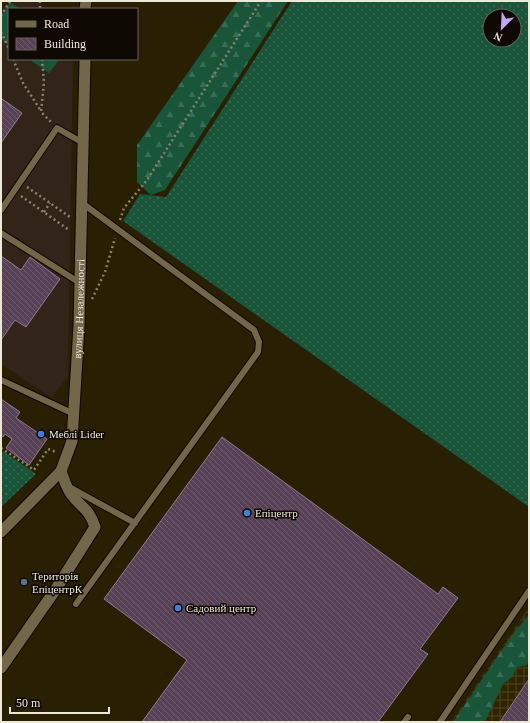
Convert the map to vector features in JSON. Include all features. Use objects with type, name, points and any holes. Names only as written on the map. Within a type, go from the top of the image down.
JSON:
[{"type":"street","name":"вулиця Незалежності","points":[[1,532],[61,471],[72,441],[80,284],[84,60]]},
{"type":"street","points":[[1,668],[56,589],[95,527],[91,514],[72,495],[66,486],[61,471]]},
{"type":"lane","points":[[1,210],[57,128],[83,143]]},
{"type":"lane","points":[[76,604],[258,352],[259,342],[254,330],[82,203]]},
{"type":"lane","points":[[1,233],[80,284]]},
{"type":"lane","points":[[1,380],[74,414]]},
{"type":"lane","points":[[66,486],[135,523]]},
{"type":"lane","points":[[440,722],[529,591]]},
{"type":"path","points":[[1,16],[10,1]]},
{"type":"path","points":[[120,222],[124,208],[147,180],[261,1]]},
{"type":"path","points":[[1,32],[8,48]]},
{"type":"path","points":[[13,60],[23,83],[41,112],[57,128]]},
{"type":"path","points":[[41,112],[44,82],[42,60]]},
{"type":"path","points":[[20,182],[74,220]]},
{"type":"path","points":[[14,191],[74,233]]},
{"type":"path","points":[[44,212],[50,203]]},
{"type":"path","points":[[89,306],[105,272],[115,236]]},
{"type":"path","points":[[1,448],[34,470],[48,449],[67,456]]},
{"type":"shaded area","points":[[8,1],[37,1],[46,8],[8,8],[8,60],[73,60],[68,376],[52,398],[1,364],[1,11]]},
{"type":"shaded area","points":[[529,607],[529,722],[451,722]]},
{"type":"green space","points":[[238,1],[288,1],[165,190],[151,195],[137,182],[137,145]]},
{"type":"green space","points":[[292,1],[529,1],[529,507],[123,221],[140,194],[166,197]]},
{"type":"green space","points":[[10,2],[19,8],[8,8],[8,44],[1,39],[1,15]]},
{"type":"green space","points":[[30,60],[59,60],[49,73]]},
{"type":"green space","points":[[3,451],[36,474],[1,507],[1,455]]},
{"type":"green space","points":[[529,615],[529,660],[527,665],[517,667],[513,676],[503,684],[485,722],[453,722],[515,631]]},
{"type":"building","points":[[2,99],[22,113],[1,143],[1,100]]},
{"type":"building","points":[[1,256],[21,270],[30,257],[60,279],[26,327],[15,320],[1,340]]},
{"type":"building","points":[[1,399],[20,412],[16,418],[47,439],[29,465],[6,448],[12,439],[5,434],[3,437],[1,436]]},
{"type":"building","name":"Епіцентр","points":[[222,437],[438,594],[443,587],[458,598],[420,649],[428,654],[378,722],[142,722],[187,660],[104,599]]},
{"type":"building","points":[[529,679],[529,722],[500,722]]},
{"type":"place","name":"Меблі Lider","points":[[41,434]]},
{"type":"place","name":"Епіцентр","points":[[247,513]]},
{"type":"place","name":"Територія ЕпіцентрК","points":[[24,582]]},
{"type":"place","name":"Садовий центр","points":[[178,608]]}]
